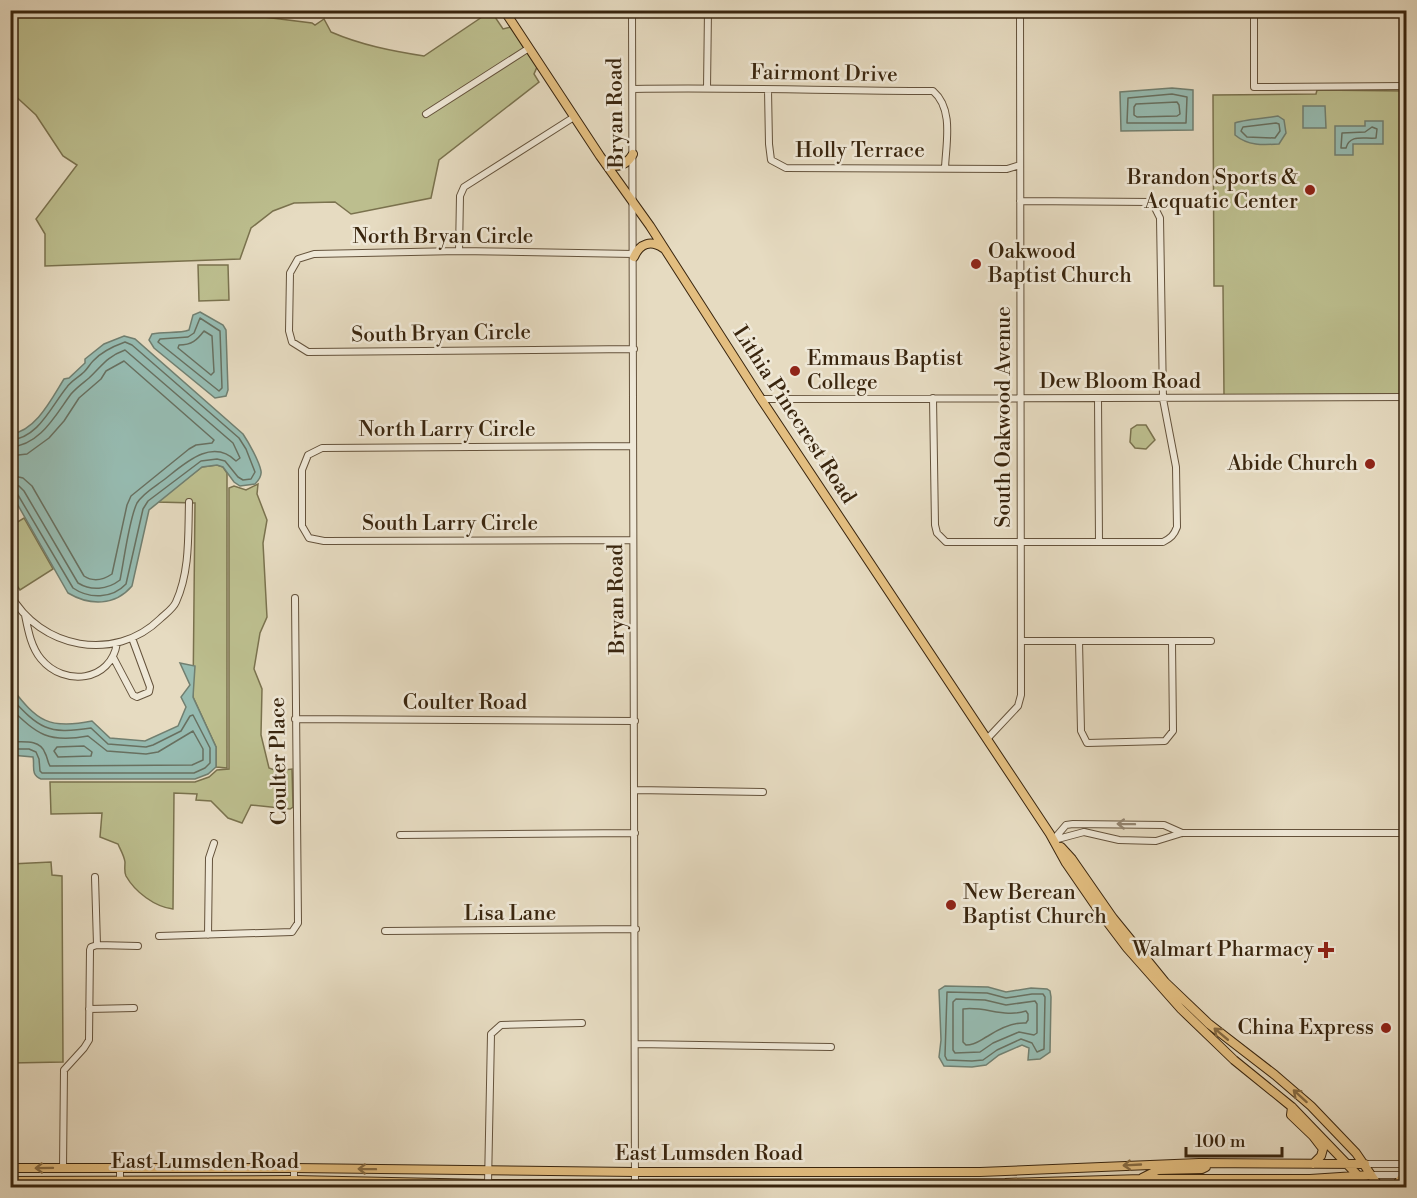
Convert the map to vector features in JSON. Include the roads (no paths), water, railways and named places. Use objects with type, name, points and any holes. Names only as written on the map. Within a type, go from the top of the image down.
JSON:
[{"type":"main road","name":"Lithia Pinecrest Road","points":[[504,10],[666,251],[1099,911],[1127,948],[1190,1019],[1234,1060],[1292,1107],[1368,1188]]},
{"type":"main road","points":[[606,164],[621,166],[628,162],[633,154]]},
{"type":"main road","points":[[634,255],[644,244],[658,245],[666,251]]},
{"type":"main road","name":"Lithia Pinecrest Road","points":[[1054,840],[1072,859],[1113,918],[1149,964],[1189,1005],[1230,1041],[1311,1106],[1365,1164],[1380,1188]]},
{"type":"main road","points":[[1099,911],[1107,912],[1113,918]]},
{"type":"main road","points":[[1292,1107],[1291,1115],[1323,1149],[1321,1156],[1312,1164]]},
{"type":"main road","points":[[1141,1179],[1158,1170],[1205,1168],[1206,1163]]},
{"type":"main road","name":"East Lumsden Road","points":[[10,1168],[294,1168],[488,1172],[914,1172],[1052,1170],[1206,1163],[1365,1164]]},
{"type":"main road","name":"East Lumsden Road","points":[[10,1180],[120,1184],[914,1185],[1052,1184],[1141,1179],[1340,1178],[1371,1175]]},
{"type":"main road","points":[[1395,1188],[1405,1175]]},
{"type":"main road","points":[[1340,1178],[1368,1188]]},
{"type":"street","name":"Bryan Road","points":[[632,10],[635,1186]]},
{"type":"street","points":[[707,88],[708,11],[823,10]]},
{"type":"street","name":"South Oakwood Avenue","points":[[987,739],[1018,706],[1021,695],[1020,10]]},
{"type":"street","points":[[1254,10],[1254,87],[1407,86]]},
{"type":"street","points":[[426,114],[529,48]]},
{"type":"street","name":"Fairmont Drive","points":[[633,89],[933,91],[941,98],[946,110],[945,168]]},
{"type":"street","name":"Holly Terrace","points":[[768,90],[768,144],[771,160],[786,168],[1007,169],[1020,165]]},
{"type":"street","points":[[459,251],[460,196],[464,187],[574,117]]},
{"type":"street","points":[[933,398],[937,533],[946,542],[1163,542],[1170,539],[1174,533],[1177,526],[1176,467],[1163,399],[1160,218],[1152,202],[1020,201]]},
{"type":"street","name":"North Bryan Circle","points":[[290,302],[290,273],[298,259],[314,254],[459,251],[634,255]]},
{"type":"street","name":"South Bryan Circle","points":[[290,302],[289,331],[292,342],[308,352],[634,349]]},
{"type":"street","points":[[1098,398],[1099,542]]},
{"type":"street","name":"Dew Bloom Road","points":[[761,399],[1407,398]]},
{"type":"street","name":"North Larry Circle","points":[[302,498],[302,470],[308,455],[322,448],[633,446]]},
{"type":"street","name":"South Larry Circle","points":[[302,498],[302,526],[309,538],[324,541],[633,540]]},
{"type":"street","points":[[10,594],[25,614],[45,630],[74,644],[106,646],[132,638],[150,629],[175,604],[188,561],[189,502]]},
{"type":"street","name":"Coulter Place","points":[[208,935],[292,932],[298,923],[295,598]]},
{"type":"street","points":[[25,614],[27,629],[41,659],[63,673],[85,677],[98,673],[113,657],[117,643]]},
{"type":"street","points":[[113,657],[133,695],[137,697],[149,692],[150,687],[132,638]]},
{"type":"street","points":[[1022,641],[1211,641]]},
{"type":"street","points":[[1079,641],[1081,731],[1087,743],[1165,741],[1173,730],[1172,642]]},
{"type":"street","name":"Coulter Road","points":[[295,719],[635,721]]},
{"type":"street","points":[[635,790],[764,792]]},
{"type":"street","points":[[1054,840],[1066,825],[1074,824],[1164,825],[1182,832]]},
{"type":"street","points":[[400,835],[635,832]]},
{"type":"street","points":[[1054,840],[1088,832],[1119,840],[1156,841],[1182,832],[1407,833]]},
{"type":"street","points":[[159,936],[208,935],[209,858],[214,843]]},
{"type":"street","points":[[95,877],[97,945]]},
{"type":"street","name":"Lisa Lane","points":[[385,931],[636,930]]},
{"type":"street","points":[[63,1168],[63,1076],[66,1066],[87,1044],[91,947],[97,945],[138,946]]},
{"type":"street","points":[[89,1009],[134,1008]]},
{"type":"street","points":[[488,1184],[491,1034],[501,1025],[582,1023]]},
{"type":"street","points":[[636,1044],[831,1047]]},
{"type":"street","name":"East Lumsden Road","points":[[1365,1164],[1407,1164]]},
{"type":"street","points":[[120,1168],[120,1184]]},
{"type":"street","points":[[294,1168],[294,1184]]},
{"type":"street","points":[[1052,1170],[1052,1184]]},
{"type":"street","points":[[914,1172],[914,1185]]},
{"type":"street","name":"East Lumsden Road","points":[[1371,1175],[1405,1175]]},
{"type":"water","points":[[1172,88],[1193,90],[1193,130],[1121,131],[1120,92]]},
{"type":"water","points":[[1303,106],[1325,106],[1326,128],[1303,128]]},
{"type":"water","points":[[1278,116],[1284,120],[1286,133],[1279,144],[1250,143],[1235,135],[1235,123]]},
{"type":"water","points":[[1365,121],[1383,121],[1383,144],[1353,144],[1353,155],[1335,155],[1335,126],[1365,126]]},
{"type":"water","points":[[200,312],[223,325],[226,330],[228,390],[226,396],[215,398],[154,348],[149,340],[152,334],[189,330],[193,315]]},
{"type":"water","points":[[124,336],[135,339],[243,434],[256,457],[261,473],[260,479],[255,484],[240,486],[234,482],[223,467],[217,465],[202,467],[149,510],[132,586],[118,597],[93,602],[68,593],[11,493],[11,434],[20,432],[36,420],[64,379],[69,378],[85,363],[85,359],[104,344]]},
{"type":"water","points":[[180,663],[195,666],[193,697],[216,747],[216,767],[208,774],[195,779],[41,779],[35,775],[33,757],[11,755],[11,687],[29,708],[45,720],[65,724],[92,721],[110,738],[145,741],[178,726],[186,707],[181,697],[190,685]]},
{"type":"water","points":[[945,986],[988,987],[1006,992],[1031,988],[1047,989],[1051,997],[1050,1052],[1040,1059],[1028,1060],[1029,1048],[1022,1045],[999,1055],[986,1065],[944,1066],[939,1057],[941,1040],[939,990]]},
{"type":"place","name":"Brandon Sports & Acquatic Center","points":[[1310,190]]},
{"type":"place","name":"Oakwood Baptist Church","points":[[976,264]]},
{"type":"place","name":"Emmaus Baptist College","points":[[795,371]]},
{"type":"place","name":"Abide Church","points":[[1370,464]]},
{"type":"place","name":"New Berean Baptist Church","points":[[951,905]]},
{"type":"place","name":"Walmart Pharmacy","points":[[1326,950]]},
{"type":"place","name":"China Express","points":[[1386,1028]]}]
